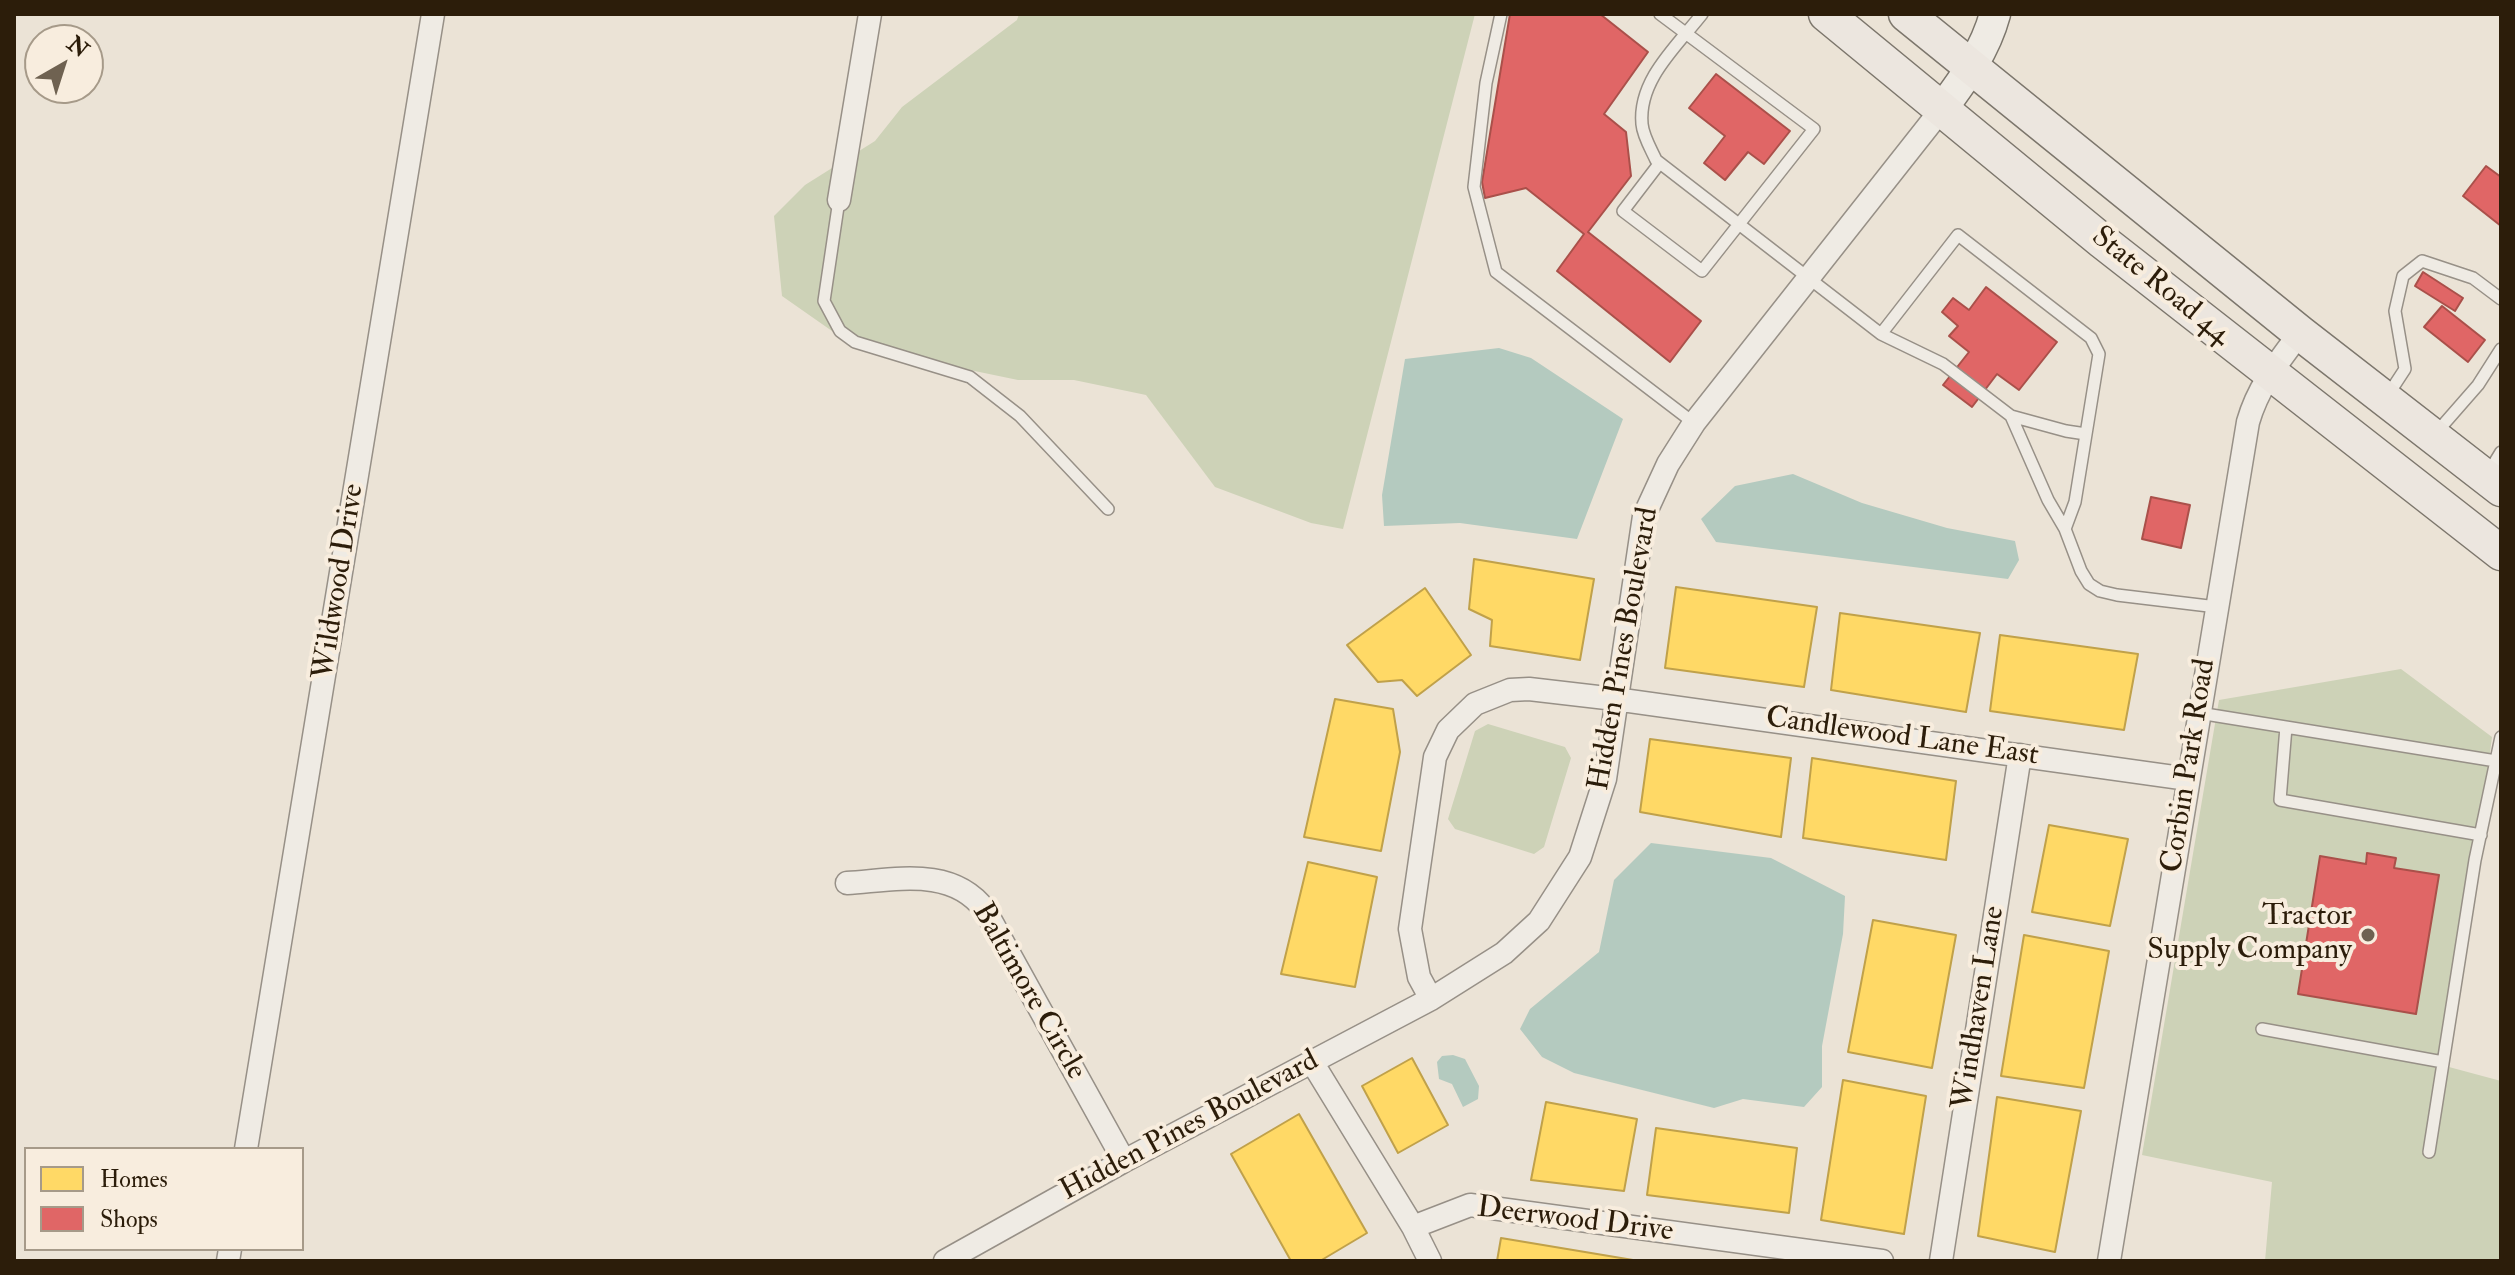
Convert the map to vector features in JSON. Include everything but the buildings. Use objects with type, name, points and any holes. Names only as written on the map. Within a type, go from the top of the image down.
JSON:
[{"type":"main road","name":"State Road 44","points":[[1826,14],[2269,374],[2501,553]]},
{"type":"main road","name":"State Road 44","points":[[1906,14],[2300,333],[2433,436],[2496,472]]},
{"type":"street","name":"Wildwood Drive","points":[[246,1147],[433,14]]},
{"type":"street","points":[[839,200],[870,14]]},
{"type":"street","points":[[1941,110],[1971,69],[1990,32],[1995,14]]},
{"type":"street","name":"Hidden Pines Boulevard","points":[[945,1261],[1124,1161],[1431,999],[1504,953],[1539,921],[1580,857],[1605,779],[1644,516],[1668,464],[1694,423],[1941,110]]},
{"type":"street","name":"Corbin Park Road","points":[[2109,1261],[2248,422],[2255,400],[2269,374],[2300,333]]},
{"type":"street","name":"Candlewood Lane East","points":[[1431,999],[1419,977],[1410,929],[1435,757],[1448,730],[1475,704],[1510,690],[1529,689],[1615,699],[2188,779]]},
{"type":"street","name":"Windhaven Lane","points":[[1941,1261],[2020,755]]},
{"type":"street","name":"Baltimore Circle","points":[[847,883],[933,878],[975,896],[1124,1161]]},
{"type":"street","points":[[1312,1062],[1413,1227],[1430,1261]]},
{"type":"street","name":"Deerwood Drive","points":[[1413,1227],[1470,1205],[1882,1261]]},
{"type":"lane","points":[[1501,14],[1486,83],[1474,187],[1496,272],[1694,423]]},
{"type":"lane","points":[[1659,164],[1623,211],[1702,271],[1814,129],[1660,14]]},
{"type":"lane","points":[[1702,14],[1655,72],[1644,102],[1642,126],[1659,164],[1881,334],[1943,364],[2011,416],[2086,434]]},
{"type":"lane","points":[[839,200],[824,301],[840,331],[855,342],[970,377],[1020,416],[1108,509]]},
{"type":"lane","points":[[1881,334],[1958,235],[2077,326],[2096,346],[2099,354],[2075,502],[2065,529]]},
{"type":"lane","points":[[2386,399],[2405,369],[2395,311],[2403,276],[2422,261],[2473,278],[2501,299]]},
{"type":"lane","points":[[2433,436],[2478,385],[2501,349]]},
{"type":"lane","points":[[2011,416],[2089,584],[2100,591],[2217,607]]},
{"type":"lane","points":[[2199,713],[2496,761]]},
{"type":"lane","points":[[2286,727],[2280,800],[2481,835]]},
{"type":"lane","points":[[2429,1152],[2481,835],[2501,737]]},
{"type":"lane","points":[[2262,1029],[2443,1062]]},
{"type":"shaded area","points":[[1019,14],[1475,14],[1343,529],[1311,523],[1215,487],[1146,395],[1074,380],[1018,380],[888,353],[832,331],[782,296],[774,216],[805,185],[875,141],[902,107],[1017,20]]},
{"type":"shaded area","points":[[1499,348],[1531,358],[1623,419],[1577,539],[1460,523],[1384,526],[1382,495],[1405,359]]},
{"type":"shaded area","points":[[1793,474],[1862,503],[1947,528],[2015,541],[2019,560],[2008,579],[1716,542],[1701,519],[1735,486]]},
{"type":"shaded area","points":[[2401,669],[2492,737],[2449,1067],[2501,1081],[2501,1261],[2265,1261],[2272,1182],[2142,1155],[2219,700]]},
{"type":"shaded area","points":[[1488,724],[1565,747],[1571,758],[1544,847],[1534,854],[1455,829],[1448,819],[1475,731]]},
{"type":"shaded area","points":[[1651,843],[1771,858],[1845,896],[1843,934],[1822,1046],[1822,1087],[1804,1107],[1743,1099],[1714,1108],[1574,1073],[1542,1057],[1520,1029],[1530,1009],[1599,952],[1614,880]]},
{"type":"shaded area","points":[[1453,1055],[1465,1059],[1479,1086],[1478,1099],[1463,1107],[1452,1084],[1439,1079],[1437,1062],[1442,1056]]},
{"type":"place","name":"Tractor Supply Company","points":[[2368,935]]}]
